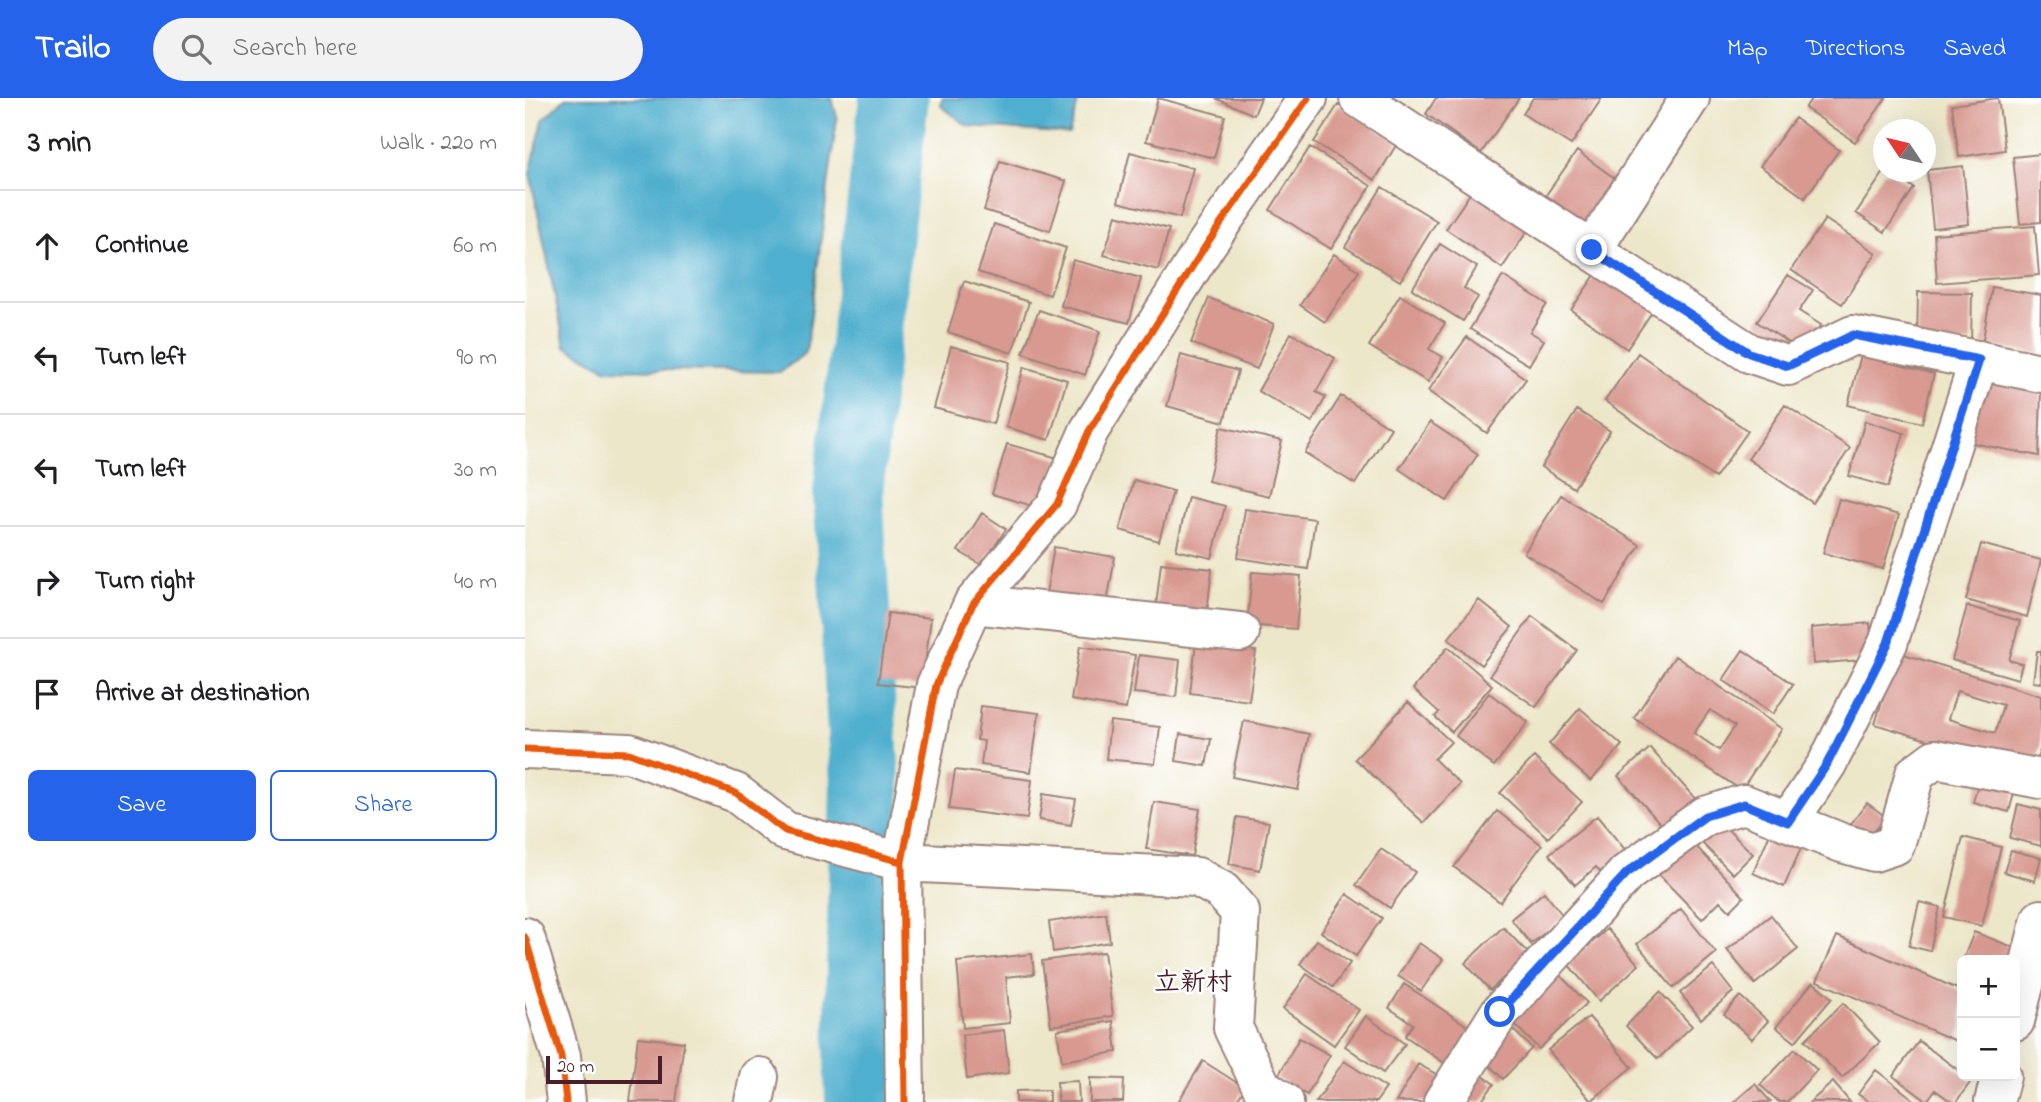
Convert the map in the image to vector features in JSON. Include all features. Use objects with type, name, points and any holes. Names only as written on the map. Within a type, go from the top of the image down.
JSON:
[{"type":"street","points":[[905,1102],[876,856],[936,685],[973,604],[1057,504],[1089,431],[1206,245],[1308,98]]},
{"type":"street","points":[[1359,98],[1749,353],[1788,366],[1853,335],[2041,373]]},
{"type":"street","points":[[1592,250],[1690,98]]},
{"type":"street","points":[[1788,822],[1827,764],[1888,643],[1979,360]]},
{"type":"street","points":[[973,604],[1240,632]]},
{"type":"street","points":[[525,749],[629,754],[736,793],[785,831],[876,856],[1197,877],[1222,891],[1240,912],[1233,1028],[1262,1087],[1285,1102]]},
{"type":"street","points":[[1443,1102],[1500,1012],[1627,873],[1705,816],[1744,804],[1842,844],[1874,852],[1895,845],[1915,774],[1935,759],[2041,779]]},
{"type":"street","points":[[2016,1018],[2041,919]]},
{"type":"street","points":[[525,937],[561,1056],[566,1102]]},
{"type":"street","points":[[1994,1102],[2000,1081]]},
{"type":"water","points":[[565,98],[832,98],[837,118],[806,352],[781,372],[607,369],[565,346],[530,174],[543,120]]},
{"type":"water","points":[[942,98],[1079,98],[1069,134],[968,126],[941,106]]},
{"type":"building","points":[[1158,98],[1225,116],[1214,158],[1146,141]]},
{"type":"building","points":[[1215,98],[1261,98],[1254,115]]},
{"type":"building","points":[[1436,98],[1519,98],[1481,153],[1426,114]]},
{"type":"building","points":[[1533,98],[1602,98],[1571,145],[1523,114]]},
{"type":"building","points":[[1812,98],[1886,98],[1855,142],[1805,108]]},
{"type":"building","points":[[1998,98],[2005,150],[1959,157],[1952,105]]},
{"type":"building","points":[[1338,105],[1398,142],[1375,180],[1314,142]]},
{"type":"building","points":[[1795,118],[1839,150],[1805,198],[1760,166]]},
{"type":"building","points":[[1310,147],[1371,186],[1331,249],[1270,210]]},
{"type":"building","points":[[1577,151],[1624,185],[1592,229],[1546,195]]},
{"type":"building","points":[[1130,152],[1193,168],[1180,218],[1118,202]]},
{"type":"building","points":[[2041,154],[2041,222],[2020,224],[2013,157]]},
{"type":"building","points":[[1000,161],[1066,181],[1050,231],[984,210]]},
{"type":"building","points":[[1963,166],[1969,224],[1933,228],[1928,182],[1936,182],[1936,169]]},
{"type":"building","points":[[1478,182],[1535,220],[1502,268],[1446,229]]},
{"type":"building","points":[[1877,182],[1905,182],[1914,188],[1885,232],[1856,213]]},
{"type":"building","points":[[1382,187],[1437,221],[1400,281],[1345,247]]},
{"type":"building","points":[[1116,215],[1169,229],[1158,270],[1104,255]]},
{"type":"building","points":[[1825,219],[1876,253],[1842,304],[1791,270]]},
{"type":"building","points":[[994,224],[1066,248],[1050,295],[978,272]]},
{"type":"building","points":[[2035,226],[2039,275],[1937,283],[1934,234]]},
{"type":"building","points":[[1440,244],[1477,267],[1464,288],[1478,297],[1463,321],[1412,289]]},
{"type":"building","points":[[1334,254],[1359,271],[1325,322],[1300,305]]},
{"type":"building","points":[[1073,260],[1141,278],[1129,323],[1061,306]]},
{"type":"building","points":[[1602,265],[1658,303],[1627,349],[1571,310]]},
{"type":"building","points":[[1788,275],[1813,290],[1799,311],[1821,325],[1803,352],[1757,322]]},
{"type":"building","points":[[1503,276],[1547,304],[1530,332],[1544,340],[1529,365],[1470,329]]},
{"type":"building","points":[[964,281],[1029,302],[1012,353],[948,332]]},
{"type":"building","points":[[1992,287],[2041,295],[2040,354],[1982,345]]},
{"type":"building","points":[[1918,292],[1972,293],[1971,343],[1917,343]]},
{"type":"building","points":[[1400,295],[1445,323],[1429,349],[1443,357],[1428,382],[1369,346]]},
{"type":"building","points":[[1209,298],[1274,324],[1257,369],[1191,343]]},
{"type":"building","points":[[1039,310],[1100,331],[1085,375],[1023,353]]},
{"type":"building","points":[[1291,333],[1335,358],[1316,392],[1326,397],[1312,422],[1258,391]]},
{"type":"building","points":[[1467,337],[1526,379],[1487,433],[1428,391]]},
{"type":"building","points":[[951,346],[1010,362],[993,424],[934,408]]},
{"type":"building","points":[[1638,353],[1748,431],[1715,478],[1605,401]]},
{"type":"building","points":[[1181,355],[1238,371],[1224,422],[1167,406]]},
{"type":"building","points":[[1861,355],[1934,374],[1922,423],[1848,405]]},
{"type":"building","points":[[1024,367],[1067,380],[1049,440],[1006,427]]},
{"type":"building","points":[[1980,380],[2041,392],[2039,456],[1967,442]]},
{"type":"building","points":[[1341,396],[1391,428],[1355,484],[1305,453]]},
{"type":"building","points":[[1785,405],[1850,448],[1813,503],[1748,459]]},
{"type":"building","points":[[1577,410],[1610,431],[1574,488],[1541,467]]},
{"type":"building","points":[[1865,421],[1904,433],[1888,487],[1849,476]]},
{"type":"building","points":[[1430,422],[1478,454],[1447,501],[1399,469]]},
{"type":"building","points":[[1221,427],[1282,441],[1269,496],[1208,481]]},
{"type":"building","points":[[1007,444],[1058,458],[1043,509],[992,494]]},
{"type":"building","points":[[1134,480],[1173,491],[1159,541],[1120,530]]},
{"type":"building","points":[[1561,495],[1640,545],[1604,604],[1524,553]]},
{"type":"building","points":[[1188,497],[1225,506],[1212,558],[1176,550]]},
{"type":"building","points":[[1839,499],[1899,515],[1883,569],[1823,553]]},
{"type":"building","points":[[1245,509],[1315,519],[1308,569],[1238,558]]},
{"type":"building","points":[[982,513],[1006,529],[982,565],[958,551]]},
{"type":"building","points":[[1981,544],[2041,560],[2027,617],[1966,600]]},
{"type":"building","points":[[1054,547],[1115,557],[1105,614],[1044,605]]},
{"type":"building","points":[[1161,563],[1212,569],[1206,621],[1155,615]]},
{"type":"building","points":[[1252,572],[1301,576],[1296,629],[1247,625]]},
{"type":"building","points":[[1479,600],[1512,627],[1481,665],[1448,639]]},
{"type":"building","points":[[1967,606],[2020,621],[2009,660],[2022,664],[2018,679],[1952,660]]},
{"type":"building","points":[[888,613],[931,618],[922,688],[878,683]]},
{"type":"building","points":[[1532,616],[1577,650],[1536,707],[1490,675]]},
{"type":"building","points":[[1870,623],[1873,659],[1813,664],[1811,628]]},
{"type":"building","points":[[1196,643],[1256,651],[1249,701],[1190,693]]},
{"type":"building","points":[[1080,646],[1135,655],[1126,709],[1071,700]]},
{"type":"building","points":[[1448,647],[1492,685],[1452,732],[1435,717],[1439,712],[1413,689]]},
{"type":"building","points":[[1743,650],[1793,684],[1773,714],[1723,680]]},
{"type":"building","points":[[2037,651],[2041,651],[2041,683],[2033,682]]},
{"type":"building","points":[[1897,652],[2041,696],[2041,747],[2033,772],[1875,724]],"holes":[[[1957,691],[2003,705],[1995,733],[1948,719]]]},
{"type":"building","points":[[1139,655],[1180,660],[1176,697],[1134,693]]},
{"type":"building","points":[[1675,656],[1782,729],[1741,790],[1634,718]],"holes":[[[1710,710],[1735,726],[1719,750],[1694,733]]]},
{"type":"building","points":[[1489,693],[1528,722],[1494,766],[1456,736]]},
{"type":"building","points":[[1408,702],[1451,742],[1434,759],[1460,784],[1424,823],[1355,759]]},
{"type":"building","points":[[981,706],[1039,713],[1031,772],[981,765],[984,741],[977,740]]},
{"type":"building","points":[[1580,708],[1622,745],[1591,781],[1549,744]]},
{"type":"building","points":[[1110,721],[1160,727],[1155,764],[1106,759]]},
{"type":"building","points":[[1244,721],[1309,734],[1298,790],[1232,777]]},
{"type":"building","points":[[1180,734],[1211,739],[1206,766],[1176,761]]},
{"type":"building","points":[[1650,748],[1699,803],[1667,831],[1618,776]]},
{"type":"building","points":[[1534,757],[1582,802],[1548,838],[1500,793]]},
{"type":"building","points":[[955,770],[1032,780],[1027,819],[949,809]]},
{"type":"building","points":[[1980,777],[2016,786],[2009,812],[1973,802]]},
{"type":"building","points":[[1043,794],[1076,799],[1071,825],[1039,820]]},
{"type":"building","points":[[1154,802],[1200,809],[1192,856],[1146,849]]},
{"type":"building","points":[[1867,803],[1886,817],[1865,843],[1847,829]]},
{"type":"building","points":[[2018,804],[2041,810],[2041,846],[2010,838]]},
{"type":"building","points":[[1497,811],[1542,845],[1500,902],[1454,867]]},
{"type":"building","points":[[1597,816],[1633,859],[1607,880],[1596,867],[1575,885],[1549,854]]},
{"type":"building","points":[[1237,817],[1269,822],[1260,870],[1229,864]]},
{"type":"building","points":[[1720,822],[1753,854],[1733,874],[1701,842]]},
{"type":"building","points":[[1773,826],[1805,839],[1784,887],[1753,873]]},
{"type":"building","points":[[1963,837],[2001,847],[1982,926],[1944,917]]},
{"type":"building","points":[[1692,842],[1744,897],[1730,911],[1720,901],[1702,919],[1659,875]]},
{"type":"building","points":[[1381,849],[1415,872],[1390,908],[1356,885]]},
{"type":"building","points":[[2011,850],[2041,858],[2035,881],[2004,872]]},
{"type":"building","points":[[1544,892],[1564,917],[1531,944],[1511,919]]},
{"type":"building","points":[[1347,894],[1382,918],[1356,956],[1321,932]]},
{"type":"building","points":[[1919,902],[1940,907],[1930,951],[1909,946]]},
{"type":"building","points":[[1681,909],[1716,953],[1673,988],[1637,944]]},
{"type":"building","points":[[1106,913],[1110,942],[1053,952],[1049,922]]},
{"type":"building","points":[[1771,915],[1798,949],[1755,984],[1727,950]]},
{"type":"building","points":[[1503,927],[1529,954],[1490,990],[1465,963]]},
{"type":"building","points":[[1607,929],[1639,965],[1599,1001],[1568,964]]},
{"type":"building","points":[[1974,932],[2028,953],[2020,957],[2020,955],[1965,955]]},
{"type":"building","points":[[1837,936],[1957,989],[1956,1041],[1817,981]]},
{"type":"building","points":[[1317,940],[1350,963],[1333,987],[1300,964]]},
{"type":"building","points":[[1419,943],[1443,959],[1421,991],[1398,976]]},
{"type":"building","points":[[1104,952],[1113,1016],[1051,1026],[1042,961]]},
{"type":"building","points":[[1032,954],[1034,974],[1006,977],[1010,1023],[963,1028],[957,962]]},
{"type":"building","points":[[1713,966],[1733,992],[1701,1019],[1680,993]]},
{"type":"building","points":[[1555,970],[1587,1003],[1539,1049],[1507,1017]]},
{"type":"building","points":[[1307,974],[1359,1010],[1334,1045],[1283,1009]]},
{"type":"building","points":[[1813,982],[1832,998],[1795,1042],[1776,1027]]},
{"type":"building","points":[[1404,984],[1481,1035],[1456,1071],[1405,1036],[1413,1024],[1389,1008]]},
{"type":"building","points":[[1660,992],[1692,1026],[1658,1059],[1626,1026]]},
{"type":"building","points":[[1740,996],[1768,1021],[1752,1039],[1724,1014]]},
{"type":"building","points":[[1843,1003],[1880,1042],[1842,1078],[1805,1040]]},
{"type":"building","points":[[1366,1016],[1405,1044],[1383,1073],[1345,1046]]},
{"type":"building","points":[[1589,1017],[1632,1067],[1591,1101],[1548,1050]]},
{"type":"building","points":[[1113,1021],[1117,1052],[1062,1061],[1057,1030]]},
{"type":"building","points":[[1510,1027],[1532,1048],[1503,1079],[1481,1057]]},
{"type":"building","points":[[1004,1030],[1009,1073],[967,1079],[962,1035]]},
{"type":"building","points":[[638,1037],[684,1042],[676,1102],[630,1102]]},
{"type":"building","points":[[1299,1038],[1330,1055],[1307,1095],[1277,1078]]},
{"type":"building","points":[[1919,1041],[1957,1069],[1957,1081],[1971,1081],[1956,1102],[1935,1090],[1927,1101],[1893,1076]]},
{"type":"building","points":[[1795,1049],[1817,1070],[1787,1102],[1779,1102],[1760,1085]]},
{"type":"building","points":[[1203,1061],[1245,1088],[1236,1102],[1178,1102]]},
{"type":"building","points":[[1344,1061],[1386,1088],[1376,1102],[1316,1102]]},
{"type":"building","points":[[1418,1064],[1445,1079],[1431,1102],[1396,1102]]},
{"type":"building","points":[[1475,1070],[1494,1084],[1481,1102],[1451,1102]]},
{"type":"building","points":[[1876,1070],[1917,1102],[1869,1102],[1858,1094]]},
{"type":"building","points":[[1090,1078],[1124,1079],[1123,1102],[1090,1102]]},
{"type":"building","points":[[1078,1081],[1079,1102],[1058,1102],[1057,1082]]},
{"type":"building","points":[[1833,1082],[1850,1102],[1810,1102]]},
{"type":"building","points":[[1755,1084],[1771,1102],[1734,1102]]},
{"type":"building","points":[[1049,1090],[1049,1102],[1016,1102],[1016,1091]]},
{"type":"waterway","points":[[860,1102],[865,782],[848,491],[894,98]]},
{"type":"cycle path","points":[[905,1102],[902,862],[936,685],[973,604],[1057,504],[1089,431],[1206,245],[1308,98]]},
{"type":"cycle path","points":[[525,749],[629,753],[736,793],[785,831],[902,862]]},
{"type":"cycle path","points":[[525,937],[561,1056],[566,1102]]},
{"type":"district","name":"立新村","points":[[1193,984]]},
{"type":"route","points":[[1500,1012],[1627,873],[1705,816],[1744,804],[1788,822],[1827,764],[1888,643],[1979,360],[1853,335],[1788,366],[1749,353],[1592,250]]}]
